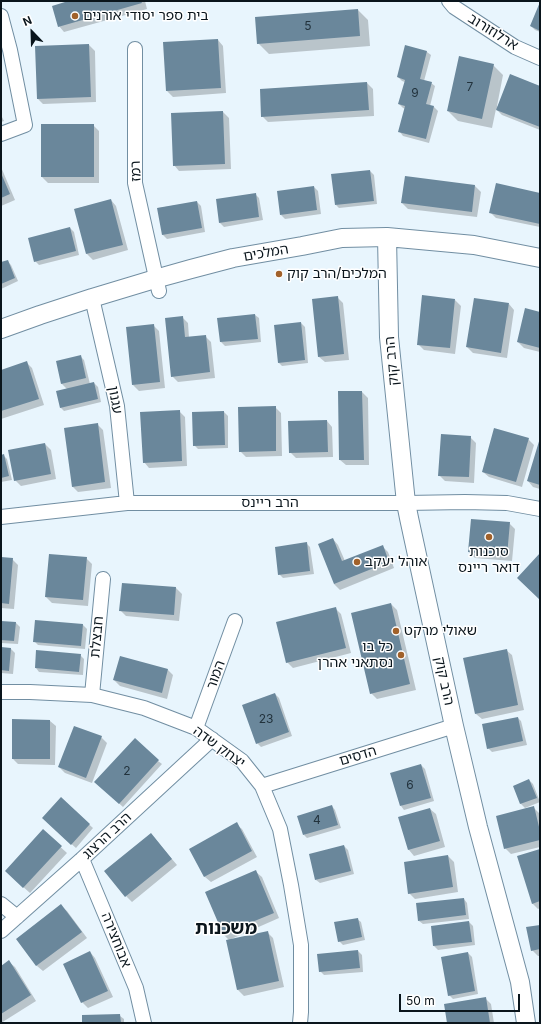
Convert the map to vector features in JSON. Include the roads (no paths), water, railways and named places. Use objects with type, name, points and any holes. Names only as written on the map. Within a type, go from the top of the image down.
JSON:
[{"type":"street","name":"ארלוזורוב","points":[[449,1],[454,7],[514,47],[540,58]]},
{"type":"street","points":[[1,16],[26,125],[1,134]]},
{"type":"street","name":"רמז","points":[[135,49],[135,184],[157,285]]},
{"type":"street","name":"המלכים","points":[[1,329],[92,298],[157,285],[233,258],[342,238],[387,237],[474,245],[540,258]]},
{"type":"street","name":"הרב קוק","points":[[387,237],[389,337],[406,503],[454,726],[478,827],[520,982],[526,1023]]},
{"type":"street","name":"עגנון","points":[[92,298],[117,406],[128,503]]},
{"type":"street","name":"הרב ריינס","points":[[1,517],[128,503],[465,502],[506,503],[540,509]]},
{"type":"street","name":"חבצלת","points":[[92,695],[102,579]]},
{"type":"street","name":"המור","points":[[196,728],[235,622]]},
{"type":"street","name":"יצחק שדה","points":[[1,692],[92,695],[144,708],[196,728],[242,761],[262,786],[280,829],[301,945],[300,1023]]},
{"type":"street","name":"הדסים","points":[[262,786],[454,726]]},
{"type":"street","name":"הרב הרצוג","points":[[1,931],[82,859],[212,739]]},
{"type":"street","name":"אבוחצירה","points":[[82,859],[136,988],[144,1023]]},
{"type":"street","points":[[1,904],[18,917]]},
{"type":"place","name":"בית ספר יסודי אורנים","points":[[75,16]]},
{"type":"place","name":"המלכים/הרב קוק","points":[[279,274]]},
{"type":"place","name":"סוכנות דואר ריינס","points":[[489,537]]},
{"type":"place","name":"אוהל יעקב","points":[[357,562]]},
{"type":"place","name":"שאולי מרקט","points":[[396,631]]},
{"type":"place","name":"כל בו נסתאני אהרן","points":[[401,655]]},
{"type":"district","name":"משכנות","points":[[226,929]]}]
